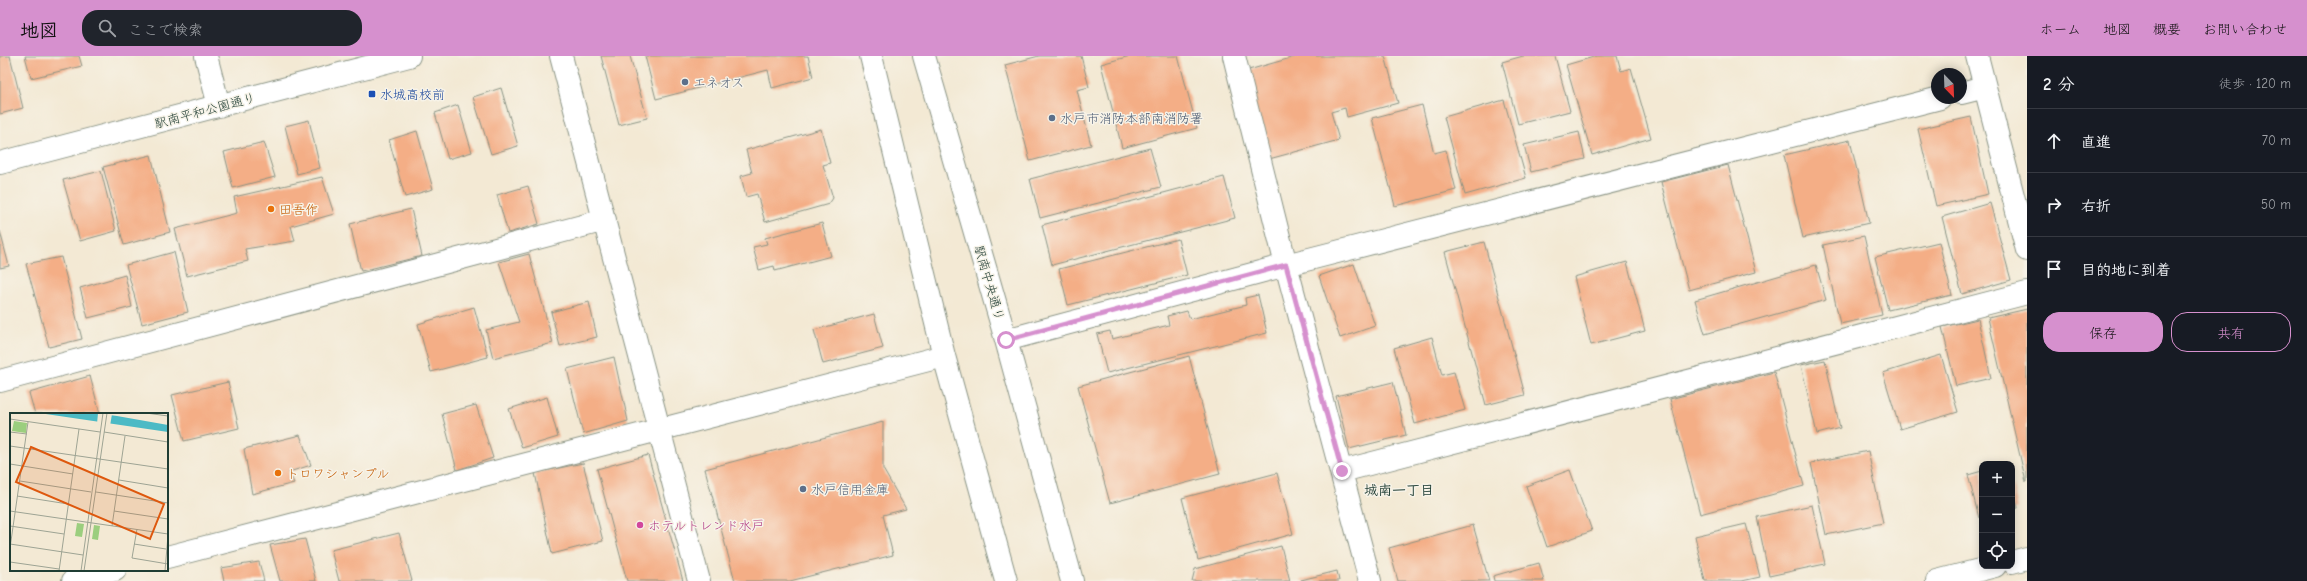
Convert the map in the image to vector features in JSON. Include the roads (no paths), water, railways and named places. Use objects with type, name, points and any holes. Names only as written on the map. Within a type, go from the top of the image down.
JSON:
[{"type":"street","points":[[206,56],[219,106]]},
{"type":"street","name":"駅南平和公園通り","points":[[0,163],[409,56]]},
{"type":"street","points":[[561,56],[699,581]]},
{"type":"street","points":[[871,56],[944,356],[1006,581]]},
{"type":"street","name":"駅南中央通り","points":[[924,56],[1006,340],[1072,581]]},
{"type":"street","points":[[1977,56],[2027,250]]},
{"type":"street","points":[[1240,57],[1286,265],[1370,581]]},
{"type":"street","points":[[1967,91],[1985,86]]},
{"type":"street","points":[[1006,340],[1286,265],[1931,100]]},
{"type":"street","points":[[0,380],[605,220]]},
{"type":"street","points":[[1342,471],[2027,293]]},
{"type":"street","points":[[168,557],[944,356]]},
{"type":"street","points":[[2015,561],[2027,558]]},
{"type":"street","points":[[1937,581],[1983,569]]},
{"type":"street","points":[[72,581],[111,571]]},
{"type":"place","name":"エネオス","points":[[685,82]]},
{"type":"place","name":"水城高校前","points":[[372,94]]},
{"type":"place","name":"水戸市消防本部南消防署","points":[[1052,118]]},
{"type":"place","name":"田吾作","points":[[271,209]]},
{"type":"place","name":"トロワシャンブル","points":[[278,473]]},
{"type":"place","name":"水戸信用金庫","points":[[803,489]]},
{"type":"place","name":"ホテルトレンド水戸","points":[[640,525]]},
{"type":"district","name":"城南一丁目","points":[[1399,490]]}]
